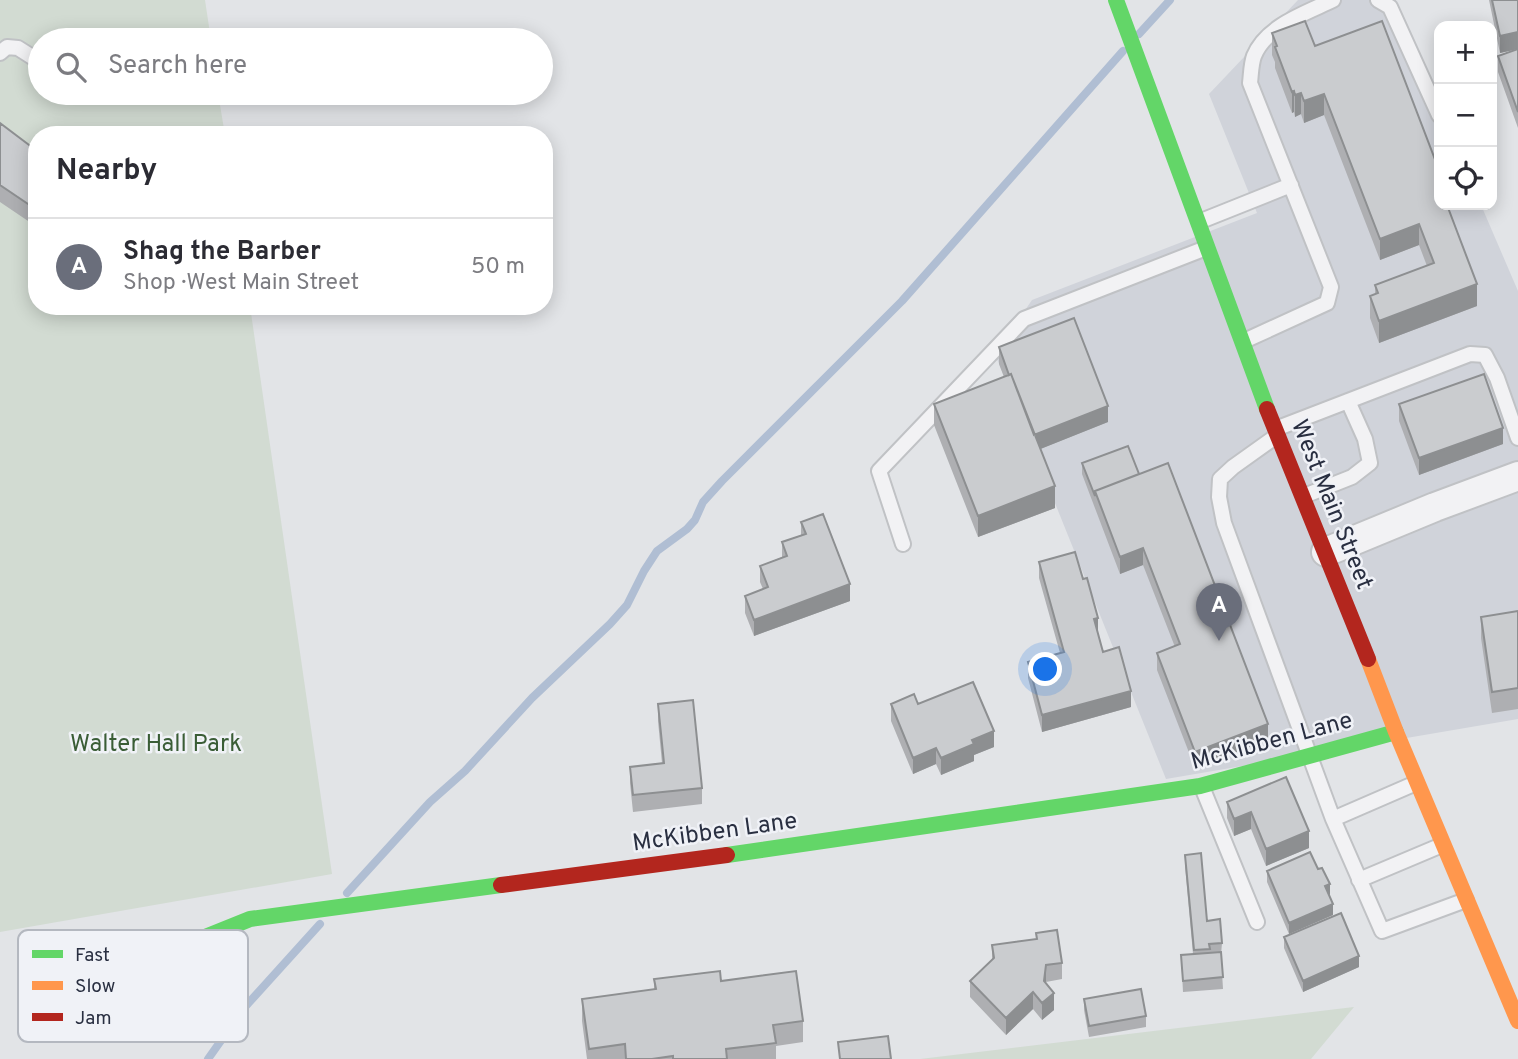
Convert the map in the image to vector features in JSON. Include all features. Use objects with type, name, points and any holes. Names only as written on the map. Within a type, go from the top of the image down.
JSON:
[{"type":"street","name":"West Main Street","points":[[1119,7],[1276,432],[1396,732],[1467,899],[1507,965],[1518,1021]]},
{"type":"street","points":[[1326,552],[1518,476]]},
{"type":"street","name":"McKibben Lane","points":[[223,930],[250,919],[786,847],[1202,786],[1396,732]]},
{"type":"lane","points":[[1242,341],[1314,310],[1326,303],[1329,295],[1331,287],[1250,83],[1254,57],[1264,41],[1282,25],[1333,0]]},
{"type":"lane","points":[[1378,0],[1391,7],[1434,104]]},
{"type":"lane","points":[[0,53],[7,47],[18,48],[28,54]]},
{"type":"lane","points":[[1199,222],[1290,185]]},
{"type":"lane","points":[[903,544],[879,471],[1024,319],[1208,247]]},
{"type":"lane","points":[[1467,899],[1382,931],[1333,819],[1224,523],[1219,497],[1220,480],[1276,432],[1470,354],[1485,355],[1497,378],[1518,438]]},
{"type":"lane","points":[[1303,496],[1352,477],[1370,463],[1365,439],[1348,401]]},
{"type":"lane","points":[[1333,819],[1417,782]]},
{"type":"lane","points":[[1202,786],[1257,922]]},
{"type":"lane","points":[[1359,880],[1444,844]]},
{"type":"shaded area","points":[[1298,0],[1392,0],[1434,97],[1434,210],[1483,210],[1518,291],[1518,719],[1166,779],[995,354],[1032,300],[1257,213],[1209,94]]},
{"type":"green space","name":"Walter Hall Park","points":[[0,0],[205,0],[209,28],[28,28],[28,105],[220,105],[224,126],[28,126],[28,315],[251,315],[332,874],[0,932]]},
{"type":"green space","points":[[1354,1007],[1311,1059],[920,1059]]},
{"type":"building","points":[[1492,0],[1518,0],[1518,32],[1500,36]]},
{"type":"building","points":[[1305,21],[1315,46],[1382,21],[1434,157],[1434,210],[1449,210],[1477,284],[1379,321],[1370,296],[1378,293],[1375,285],[1434,263],[1419,224],[1380,239],[1324,94],[1304,101],[1301,93],[1295,95],[1294,91],[1292,92],[1272,33]]},
{"type":"building","points":[[1518,49],[1518,112],[1498,56]]},
{"type":"building","points":[[0,123],[28,144],[28,204],[0,185]]},
{"type":"building","points":[[1074,318],[1108,406],[1034,435],[999,347]]},
{"type":"building","points":[[1011,374],[1055,486],[978,516],[934,404]]},
{"type":"building","points":[[1484,374],[1503,428],[1419,458],[1399,404]]},
{"type":"building","points":[[1128,446],[1139,474],[1095,491],[1095,496],[1082,463]]},
{"type":"building","points":[[1168,463],[1268,724],[1195,752],[1157,653],[1180,644],[1143,548],[1120,557],[1095,491]]},
{"type":"building","points":[[823,514],[850,584],[754,620],[745,596],[768,587],[760,566],[787,556],[782,542],[806,534],[801,522]]},
{"type":"building","points":[[1075,552],[1083,579],[1087,578],[1098,618],[1094,619],[1103,652],[1119,647],[1131,691],[1042,715],[1028,662],[1064,652],[1039,562]]},
{"type":"building","points":[[1518,611],[1518,688],[1492,692],[1481,617]]},
{"type":"building","points":[[973,682],[994,731],[972,740],[974,744],[941,758],[936,748],[913,758],[891,704],[914,694],[918,704]]},
{"type":"building","points":[[693,700],[702,788],[633,795],[630,767],[664,763],[658,704]]},
{"type":"building","points":[[1286,777],[1309,831],[1266,849],[1251,812],[1234,819],[1227,802]]},
{"type":"building","points":[[1310,852],[1318,869],[1322,868],[1330,884],[1325,886],[1333,904],[1289,923],[1267,871]]},
{"type":"building","points":[[1201,853],[1207,921],[1220,919],[1222,943],[1209,944],[1210,949],[1194,950],[1185,855]]},
{"type":"building","points":[[1341,913],[1359,956],[1303,981],[1284,937]]},
{"type":"building","points":[[1057,930],[1062,963],[1046,965],[1044,981],[1054,993],[1042,1003],[1033,992],[1006,1018],[970,981],[994,958],[992,945],[1037,939],[1036,933]]},
{"type":"building","points":[[1221,952],[1223,977],[1183,981],[1181,955]]},
{"type":"building","points":[[720,971],[721,981],[796,971],[803,1021],[773,1025],[776,1043],[726,1049],[727,1059],[673,1059],[673,1056],[626,1059],[625,1044],[589,1049],[582,999],[656,989],[654,979]]},
{"type":"building","points":[[1141,989],[1146,1016],[1089,1026],[1084,999]]},
{"type":"building","points":[[888,1036],[891,1059],[840,1059],[838,1042]]},
{"type":"waterway","points":[[1139,34],[1170,0]]},
{"type":"waterway","points":[[347,893],[430,802],[465,771],[532,698],[610,624],[627,605],[657,551],[687,529],[695,520],[703,502],[722,481],[902,301],[1123,51]]},
{"type":"waterway","points":[[248,1004],[320,924]]},
{"type":"waterway","points":[[208,1059],[220,1042]]},
{"type":"traffic: fast","points":[[1116,0],[1267,409]]},
{"type":"traffic: fast","points":[[727,855],[1200,786],[1396,732]]},
{"type":"traffic: fast","points":[[223,930],[250,919],[501,885]]},
{"type":"traffic: slow","points":[[1368,659],[1518,1021]]},
{"type":"traffic: jam","points":[[1267,409],[1368,659]]},
{"type":"traffic: jam","points":[[501,885],[727,855]]},
{"type":"place","name":"Shag the Barber","points":[[1219,641]]}]
